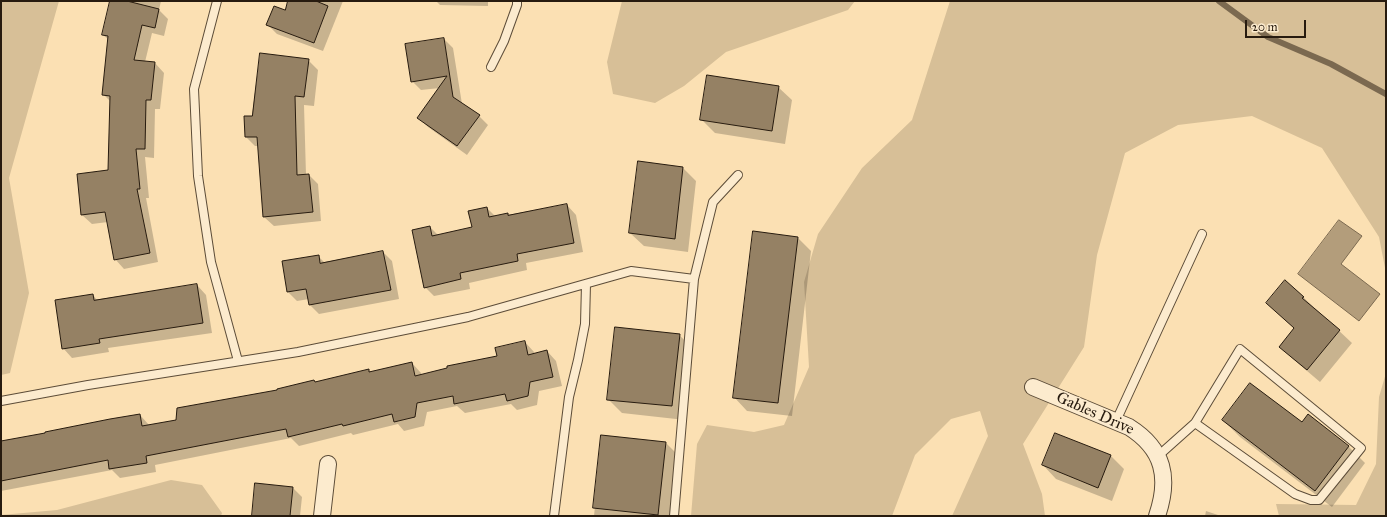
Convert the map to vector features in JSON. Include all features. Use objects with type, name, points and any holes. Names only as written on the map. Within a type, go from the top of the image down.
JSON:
[{"type":"street","name":"Gables Drive","points":[[1033,387],[1116,421],[1141,434],[1158,456],[1163,470],[1165,483],[1158,516]]},
{"type":"street","points":[[322,516],[328,464]]},
{"type":"lane","points":[[217,1],[194,89],[198,176],[211,262],[238,361]]},
{"type":"lane","points":[[491,67],[504,41],[517,5],[517,1]]},
{"type":"lane","points":[[674,516],[694,279],[714,202],[738,175]]},
{"type":"lane","points":[[1116,421],[1202,234]]},
{"type":"lane","points":[[1,400],[298,352],[468,317],[631,271],[694,279]]},
{"type":"lane","points":[[554,516],[569,397],[585,324],[586,284]]},
{"type":"lane","points":[[1158,456],[1195,423],[1240,349],[1361,448],[1319,500],[1311,500],[1295,494],[1195,423]]},
{"type":"shaded area","points":[[1,1],[59,1],[9,178],[29,293],[10,373],[1,375]]},
{"type":"shaded area","points":[[622,1],[855,1],[848,10],[726,52],[684,86],[655,103],[613,94],[607,62]]},
{"type":"shaded area","points":[[950,1],[1386,1],[1386,273],[1379,237],[1322,148],[1252,116],[1178,125],[1125,153],[1097,255],[1084,347],[1023,444],[1042,494],[1045,516],[952,516],[988,436],[980,411],[951,419],[915,455],[892,516],[691,516],[697,444],[707,425],[754,432],[784,425],[809,367],[804,282],[818,234],[862,168],[912,120]]},
{"type":"shaded area","points":[[1339,220],[1362,236],[1341,264],[1380,294],[1359,321],[1298,274]]},
{"type":"shaded area","points":[[1386,373],[1386,516],[1279,516],[1276,504],[1356,505],[1376,464],[1379,397]]},
{"type":"shaded area","points":[[171,480],[202,485],[222,513],[221,516],[1,516],[57,510]]},
{"type":"building","points":[[110,1],[127,1],[159,9],[155,28],[142,25],[134,60],[155,62],[151,100],[146,100],[145,149],[136,149],[140,189],[137,189],[150,253],[114,260],[105,212],[81,215],[77,174],[108,170],[110,96],[102,95],[108,36],[102,35]]},
{"type":"building","points":[[288,1],[316,1],[328,6],[314,43],[266,25],[274,6],[285,10]]},
{"type":"building","points":[[444,38],[453,97],[480,115],[457,146],[417,118],[447,76],[411,82],[405,44]]},
{"type":"building","points":[[260,53],[309,59],[304,97],[295,96],[297,175],[309,174],[313,212],[263,217],[257,137],[245,137],[244,116],[252,116]]},
{"type":"building","points":[[707,75],[779,86],[772,131],[700,120]]},
{"type":"building","points":[[638,161],[683,167],[675,239],[629,233]]},
{"type":"building","points":[[567,204],[574,243],[517,254],[518,261],[460,273],[461,279],[424,288],[412,230],[430,226],[432,236],[472,227],[468,211],[487,207],[489,217]]},
{"type":"building","points":[[753,231],[798,237],[778,403],[733,398]]},
{"type":"building","points":[[383,251],[391,290],[309,305],[306,289],[287,292],[282,261],[319,255],[320,263]]},
{"type":"building","points":[[1285,280],[1304,297],[1302,298],[1340,330],[1307,370],[1279,347],[1294,328],[1266,303]]},
{"type":"building","points":[[197,284],[203,323],[99,339],[100,343],[62,349],[55,300],[93,294],[94,300]]},
{"type":"building","points":[[615,327],[680,334],[672,406],[607,400]]},
{"type":"building","points":[[525,341],[528,355],[547,350],[553,377],[530,382],[528,396],[507,401],[505,394],[454,404],[453,396],[417,403],[415,417],[394,422],[392,414],[288,437],[286,429],[146,456],[147,463],[109,469],[108,460],[1,481],[1,441],[140,414],[142,426],[176,420],[177,408],[277,390],[314,380],[315,382],[369,369],[369,372],[412,362],[415,376],[447,368],[447,366],[497,356],[495,348]]},
{"type":"building","points":[[1250,383],[1302,422],[1308,414],[1349,446],[1315,491],[1222,420]]},
{"type":"building","points":[[1055,433],[1111,455],[1098,488],[1042,465]]},
{"type":"building","points":[[601,435],[666,442],[658,515],[593,508]]},
{"type":"building","points":[[255,483],[293,487],[290,516],[252,516]]},
{"type":"waterway","points":[[1219,1],[1268,37],[1331,64],[1386,94]]}]
